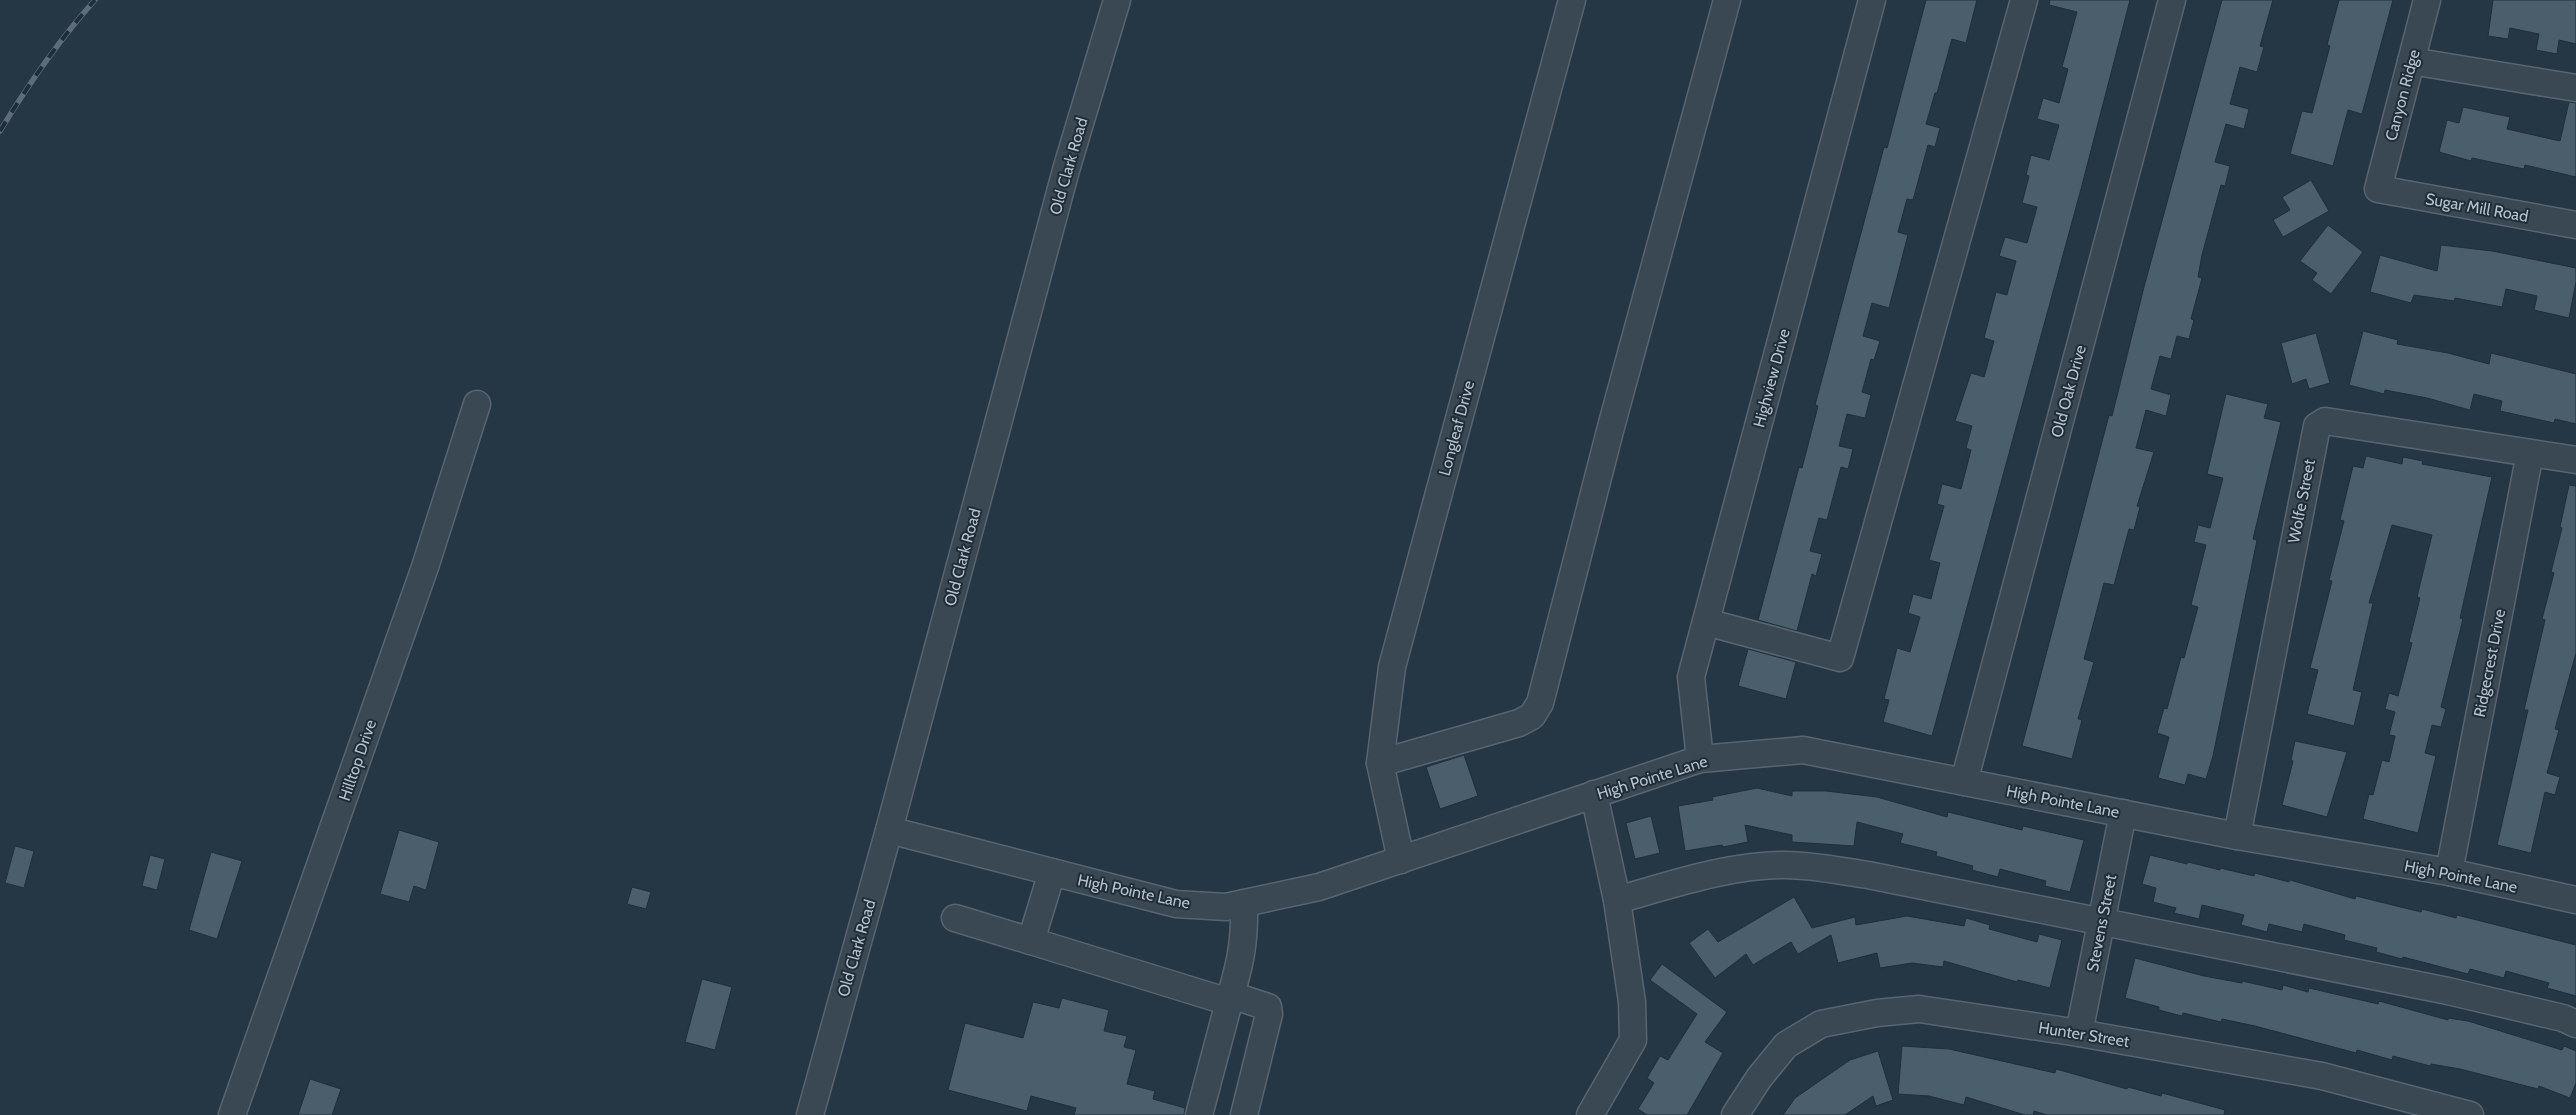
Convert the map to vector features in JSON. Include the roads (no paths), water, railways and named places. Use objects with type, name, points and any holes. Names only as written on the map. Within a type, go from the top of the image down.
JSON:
[{"type":"street","name":"Old Clark Road","points":[[810,1115],[889,830],[1066,170],[1117,0]]},
{"type":"street","name":"Longleaf Drive","points":[[1401,860],[1380,763],[1392,667],[1572,0]]},
{"type":"street","points":[[1380,763],[1520,723],[1532,716],[1540,704],[1611,427],[1726,0]]},
{"type":"street","name":"Highview Drive","points":[[1700,758],[1691,677],[1872,0]]},
{"type":"street","points":[[1706,622],[1840,658],[2024,0]]},
{"type":"street","name":"Old Oak Drive","points":[[1964,782],[2172,0]]},
{"type":"street","name":"Canyon Ridge","points":[[2378,189],[2427,0]]},
{"type":"street","points":[[2411,61],[2576,88]]},
{"type":"street","name":"Sugar Mill Road","points":[[2378,189],[2576,225]]},
{"type":"street","name":"Hilltop Drive","points":[[232,1115],[425,567],[477,404]]},
{"type":"street","name":"Wolfe Street","points":[[2237,836],[2316,426],[2325,421],[2576,460]]},
{"type":"street","name":"Ridgecrest Drive","points":[[2449,872],[2530,453]]},
{"type":"street","name":"High Pointe Lane","points":[[889,830],[1176,904],[1226,907],[1319,887],[1700,758],[1803,750],[2237,836],[2449,872],[2576,900]]},
{"type":"street","points":[[1590,1115],[1633,1040],[1632,1002],[1617,900],[1594,794]]},
{"type":"street","name":"Stevens Street","points":[[2079,1033],[2123,813]]},
{"type":"street","points":[[1617,900],[1724,872],[1782,865],[1811,866],[1868,875],[2101,923],[2448,990],[2563,1018],[2576,1024]]},
{"type":"street","points":[[1031,942],[1052,872]]},
{"type":"street","points":[[1199,1115],[1245,936],[1244,903]]},
{"type":"street","points":[[955,918],[1031,942],[1230,999],[1262,1004],[1268,1008],[1269,1014],[1244,1115]]},
{"type":"street","name":"Hunter Street","points":[[1735,1115],[1758,1078],[1786,1045],[1821,1024],[1877,1013],[1919,1009],[2079,1033],[2322,1076],[2470,1115]]},
{"type":"railway","points":[[0,131],[44,63],[95,0]]}]
